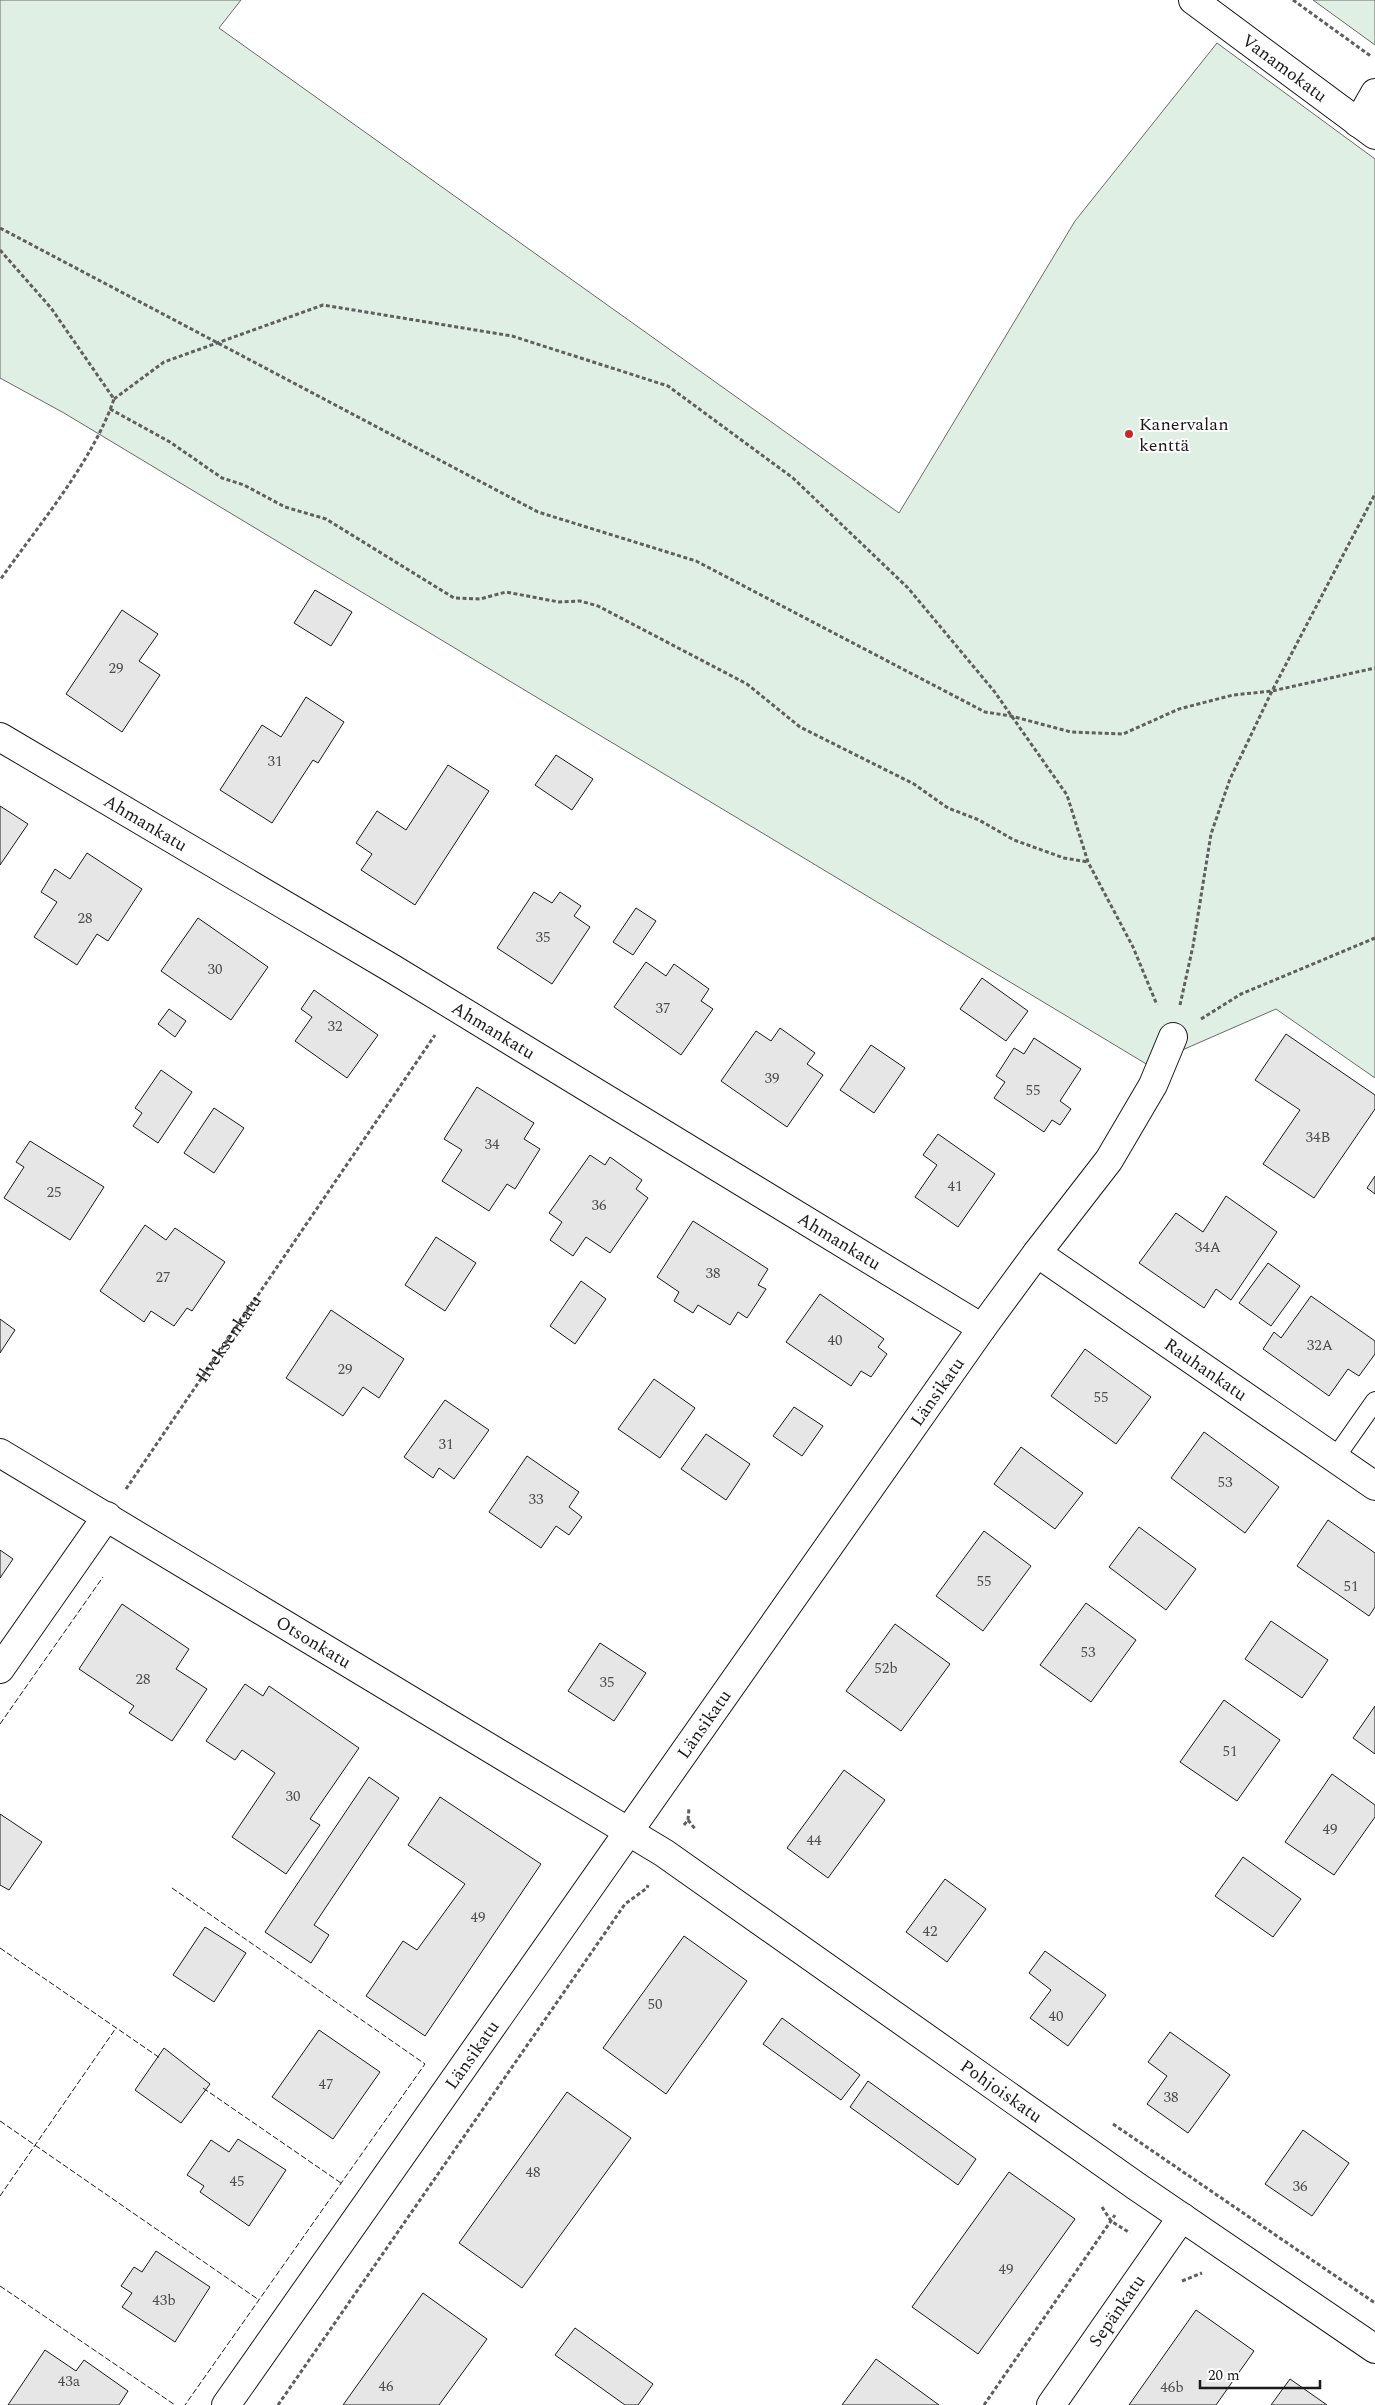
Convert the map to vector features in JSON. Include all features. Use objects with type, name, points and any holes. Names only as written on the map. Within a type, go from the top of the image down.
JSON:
[{"type":"street","name":"Vanamokatu","points":[[1193,0],[1366,129]]},
{"type":"street","points":[[1366,129],[1375,93]]},
{"type":"street","name":"Ahmankatu","points":[[0,737],[455,1006],[982,1328]]},
{"type":"street","name":"Länsikatu","points":[[226,2405],[982,1328],[1109,1160],[1153,1085],[1173,1037]]},
{"type":"street","name":"Rauhankatu","points":[[1037,1253],[1375,1486]]},
{"type":"street","name":"Otsonkatu","points":[[0,1453],[629,1831]]},
{"type":"street","points":[[0,1669],[107,1516]]},
{"type":"street","name":"Pohjoiskatu","points":[[629,1831],[664,1853],[1136,2186],[1375,2349]]},
{"type":"street","name":"Sepänkatu","points":[[1051,2405],[1182,2217]]},
{"type":"lane","points":[[1335,1458],[1375,1400]]},
{"type":"path","points":[[1293,0],[1375,59]]},
{"type":"path","points":[[0,228],[538,512],[696,561],[985,712],[1011,716],[1071,732],[1123,734],[1179,709],[1233,695],[1272,691],[1375,668]]},
{"type":"path","points":[[0,250],[51,308],[114,398]]},
{"type":"path","points":[[0,580],[73,476],[110,410],[114,398],[164,362],[323,305],[512,336],[668,386],[793,478],[914,595],[994,691],[1067,795],[1088,862],[1133,947],[1161,1015],[1173,1037]]},
{"type":"path","points":[[110,410],[170,442],[222,478],[244,485],[285,507],[326,519],[454,598],[480,599],[506,592],[559,602],[580,601],[598,606],[747,684],[800,727],[914,784],[948,808],[979,820],[1014,840],[1064,858],[1088,862]]},
{"type":"path","points":[[1173,1037],[1193,946],[1212,834],[1230,779],[1272,691],[1375,494]]},
{"type":"path","points":[[1173,1037],[1241,994],[1375,938]]},
{"type":"path","name":"Ilveksenkatu","points":[[107,1516],[455,1006]]},
{"type":"path","points":[[984,2405],[1136,2186]]},
{"type":"path","points":[[1178,2284],[1191,2276],[1204,2272]]},
{"type":"green space","points":[[0,0],[241,0],[219,28],[899,513],[1075,221],[1217,43],[1375,159],[1375,1078],[1276,1009],[1148,1065],[64,413],[0,378]]},
{"type":"green space","points":[[1313,0],[1375,0],[1375,45]]},
{"type":"building","points":[[315,590],[352,612],[331,646],[294,623]]},
{"type":"building","points":[[122,610],[158,634],[139,661],[160,675],[122,732],[66,694]]},
{"type":"building","points":[[306,697],[344,722],[318,763],[313,760],[272,823],[220,790],[262,725],[281,737]]},
{"type":"building","points":[[556,755],[593,779],[572,810],[535,785]]},
{"type":"building","points":[[448,765],[489,791],[415,905],[361,870],[372,854],[356,843],[377,811],[406,830]]},
{"type":"building","points":[[0,806],[28,824],[0,865]]},
{"type":"building","points":[[87,853],[142,889],[108,941],[97,934],[77,965],[34,937],[57,902],[41,892],[55,869],[70,879]]},
{"type":"building","points":[[534,892],[552,903],[560,892],[581,906],[574,916],[590,927],[552,984],[497,948]]},
{"type":"building","points":[[636,908],[656,921],[633,955],[613,942]]},
{"type":"building","points":[[198,918],[268,967],[231,1020],[161,971]]},
{"type":"building","points":[[646,962],[666,976],[674,964],[709,989],[701,1001],[713,1009],[681,1055],[614,1007]]},
{"type":"building","points":[[982,978],[1028,1011],[1006,1041],[960,1009]]},
{"type":"building","points":[[314,990],[378,1035],[347,1078],[295,1041],[312,1017],[301,1009]]},
{"type":"building","points":[[169,1009],[186,1021],[175,1037],[158,1024]]},
{"type":"building","points":[[780,1028],[815,1053],[807,1064],[823,1075],[787,1127],[721,1081],[756,1031],[771,1041]]},
{"type":"building","points":[[1286,1034],[1375,1095],[1375,1109],[1314,1198],[1263,1164],[1300,1110],[1255,1080]]},
{"type":"building","points":[[1034,1038],[1081,1069],[1060,1101],[1071,1109],[1060,1125],[1052,1120],[1044,1132],[994,1098],[1005,1082],[996,1076],[1014,1048],[1024,1054]]},
{"type":"building","points":[[871,1045],[905,1068],[874,1113],[840,1090]]},
{"type":"building","points":[[161,1070],[192,1092],[158,1143],[133,1126],[142,1113],[135,1108]]},
{"type":"building","points":[[477,1087],[534,1123],[524,1139],[540,1149],[515,1189],[507,1184],[489,1211],[442,1181],[462,1150],[444,1139]]},
{"type":"building","points":[[214,1108],[244,1128],[214,1173],[184,1153]]},
{"type":"building","points":[[938,1134],[995,1174],[958,1227],[915,1197],[937,1165],[923,1155]]},
{"type":"building","points":[[30,1141],[104,1187],[70,1240],[4,1198],[24,1167],[16,1162]]},
{"type":"building","points":[[590,1155],[605,1165],[610,1157],[642,1180],[636,1189],[648,1198],[610,1253],[586,1237],[573,1256],[550,1240],[562,1222],[549,1213]]},
{"type":"building","points":[[1375,1176],[1375,1194],[1367,1188]]},
{"type":"building","points":[[1226,1196],[1277,1232],[1231,1300],[1216,1289],[1204,1308],[1139,1263],[1176,1213],[1203,1232]]},
{"type":"building","points":[[693,1221],[768,1269],[758,1285],[766,1289],[747,1318],[738,1312],[730,1325],[698,1305],[693,1313],[674,1301],[679,1292],[657,1277]]},
{"type":"building","points":[[145,1225],[166,1240],[175,1228],[225,1262],[192,1311],[187,1308],[174,1326],[151,1311],[144,1322],[100,1291]]},
{"type":"building","points":[[436,1237],[476,1263],[445,1311],[405,1285]]},
{"type":"building","points":[[1268,1263],[1300,1286],[1271,1326],[1239,1303]]},
{"type":"building","points":[[581,1281],[606,1299],[575,1344],[550,1326]]},
{"type":"building","points":[[820,1294],[884,1339],[878,1347],[887,1354],[871,1377],[861,1371],[851,1386],[786,1342]]},
{"type":"building","points":[[1311,1296],[1375,1341],[1375,1354],[1359,1376],[1348,1369],[1329,1396],[1263,1349],[1274,1332],[1281,1338]]},
{"type":"building","points":[[331,1310],[404,1359],[379,1398],[363,1387],[343,1416],[286,1378]]},
{"type":"building","points":[[0,1319],[15,1330],[0,1353]]},
{"type":"building","points":[[1085,1349],[1151,1397],[1116,1444],[1051,1396]]},
{"type":"building","points":[[654,1379],[695,1408],[660,1458],[618,1429]]},
{"type":"building","points":[[445,1400],[489,1430],[454,1479],[439,1468],[433,1478],[404,1457]]},
{"type":"building","points":[[794,1407],[823,1426],[802,1456],[773,1436]]},
{"type":"building","points":[[1204,1432],[1279,1487],[1245,1533],[1171,1478]]},
{"type":"building","points":[[706,1434],[750,1464],[726,1500],[681,1469]]},
{"type":"building","points":[[1021,1447],[1083,1493],[1055,1529],[994,1484]]},
{"type":"building","points":[[527,1456],[579,1492],[569,1507],[582,1517],[569,1535],[556,1526],[541,1548],[489,1512]]},
{"type":"building","points":[[1328,1520],[1375,1553],[1375,1607],[1369,1616],[1297,1566]]},
{"type":"building","points":[[1139,1527],[1196,1569],[1166,1610],[1109,1567]]},
{"type":"building","points":[[984,1531],[1031,1566],[983,1631],[936,1596]]},
{"type":"building","points":[[0,1550],[13,1559],[0,1578]]},
{"type":"building","points":[[1086,1603],[1136,1640],[1091,1702],[1040,1665]]},
{"type":"building","points":[[122,1604],[189,1649],[176,1669],[207,1689],[172,1741],[129,1713],[134,1706],[79,1669]]},
{"type":"building","points":[[1271,1621],[1328,1660],[1302,1698],[1245,1659]]},
{"type":"building","points":[[895,1624],[950,1664],[901,1731],[846,1691]]},
{"type":"building","points":[[600,1643],[646,1673],[614,1721],[568,1691]]},
{"type":"building","points":[[245,1684],[263,1696],[269,1686],[359,1748],[310,1819],[320,1825],[286,1874],[232,1837],[275,1773],[242,1750],[235,1760],[206,1741]]},
{"type":"building","points":[[1224,1700],[1280,1740],[1237,1801],[1180,1762]]},
{"type":"building","points":[[1375,1706],[1375,1754],[1353,1738]]},
{"type":"building","points":[[844,1770],[885,1800],[828,1878],[787,1848]]},
{"type":"building","points":[[1332,1774],[1375,1805],[1375,1817],[1334,1875],[1285,1842]]},
{"type":"building","points":[[369,1777],[399,1798],[314,1925],[329,1935],[311,1963],[265,1932]]},
{"type":"building","points":[[440,1797],[541,1864],[425,2036],[366,1996],[403,1941],[417,1950],[465,1884],[408,1845]]},
{"type":"building","points":[[0,1814],[42,1842],[9,1890],[0,1885]]},
{"type":"building","points":[[1243,1857],[1301,1899],[1273,1937],[1215,1896]]},
{"type":"building","points":[[945,1879],[986,1909],[947,1962],[906,1932]]},
{"type":"building","points":[[205,1927],[246,1953],[214,2002],[173,1975]]},
{"type":"building","points":[[684,1936],[747,1981],[666,2094],[603,2048]]},
{"type":"building","points":[[1045,1951],[1106,1995],[1068,2046],[1030,2018],[1051,1990],[1029,1973]]},
{"type":"building","points":[[782,2018],[860,2075],[841,2100],[763,2044]]},
{"type":"building","points":[[319,2030],[380,2072],[333,2139],[272,2097]]},
{"type":"building","points":[[1170,2032],[1230,2075],[1188,2133],[1147,2104],[1167,2076],[1148,2062]]},
{"type":"building","points":[[164,2048],[210,2084],[181,2123],[135,2090]]},
{"type":"building","points":[[868,2081],[976,2159],[958,2185],[850,2107]]},
{"type":"building","points":[[567,2092],[631,2138],[522,2288],[459,2243]]},
{"type":"building","points":[[1303,2130],[1349,2163],[1312,2216],[1265,2184]]},
{"type":"building","points":[[238,2139],[286,2170],[249,2226],[200,2192],[204,2186],[187,2175],[211,2140],[229,2152]]},
{"type":"building","points":[[1009,2172],[1075,2219],[978,2354],[912,2307]]},
{"type":"building","points":[[156,2251],[210,2287],[175,2342],[122,2307],[132,2293],[121,2286],[134,2267],[142,2272]]},
{"type":"building","points":[[423,2293],[487,2339],[439,2405],[343,2405]]},
{"type":"building","points":[[1196,2310],[1254,2351],[1216,2405],[1129,2405]]},
{"type":"building","points":[[575,2328],[653,2384],[638,2405],[625,2405],[555,2355]]},
{"type":"building","points":[[45,2350],[76,2371],[84,2360],[128,2391],[119,2405],[8,2405]]},
{"type":"building","points":[[876,2359],[939,2405],[842,2405]]},
{"type":"building","points":[[1290,2379],[1327,2405],[1271,2405]]},
{"type":"fence","points":[[0,1724],[103,1577]]},
{"type":"fence","points":[[172,1888],[425,2064],[185,2405]]},
{"type":"fence","points":[[0,1948],[160,2058]]},
{"type":"fence","points":[[0,2196],[116,2028]]},
{"type":"fence","points":[[203,2088],[341,2183]]},
{"type":"fence","points":[[0,2121],[259,2300]]},
{"type":"fence","points":[[0,2286],[175,2405]]},
{"type":"place","name":"Kanervalan kenttä","points":[[1129,434]]}]
